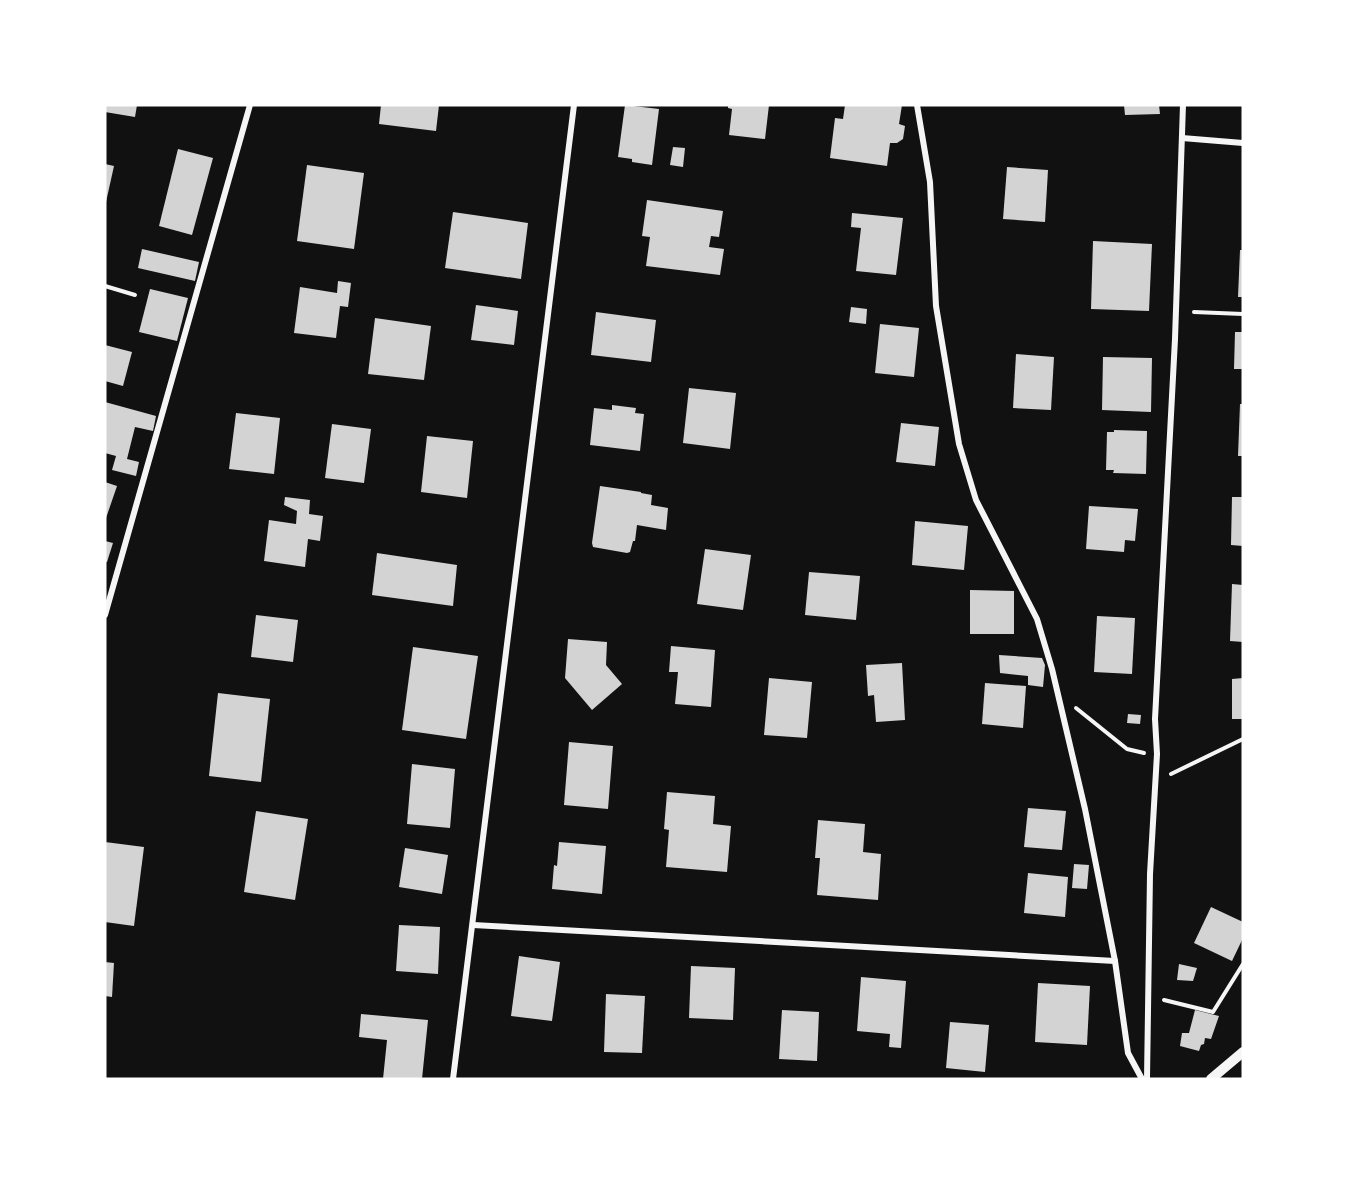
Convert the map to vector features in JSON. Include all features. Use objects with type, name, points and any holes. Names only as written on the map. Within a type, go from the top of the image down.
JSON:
[{"type":"street","points":[[105,615],[250,105]]},
{"type":"street","points":[[453,1079],[574,105]]},
{"type":"street","points":[[917,105],[930,182],[936,306],[960,444],[976,500],[1037,619],[1052,669],[1085,809],[1115,961],[1128,1053],[1142,1079]]},
{"type":"street","points":[[1148,1079],[1150,874],[1157,754],[1155,720],[1175,339],[1183,105]]},
{"type":"street","points":[[1182,138],[1243,143]]},
{"type":"street","points":[[473,925],[1115,961]]},
{"type":"street","points":[[1211,1079],[1243,1052]]},
{"type":"path","points":[[105,286],[135,295]]},
{"type":"path","points":[[1194,312],[1243,314]]},
{"type":"path","points":[[1073,705],[1127,749],[1138,753],[1157,754]]},
{"type":"path","points":[[1170,774],[1243,739]]},
{"type":"path","points":[[1159,999],[1213,1012],[1243,964]]},
{"type":"building","points":[[105,105],[137,105],[135,117],[105,112]]},
{"type":"building","points":[[381,105],[439,105],[436,131],[379,124]]},
{"type":"building","points":[[625,105],[659,109],[652,165],[618,157]]},
{"type":"building","points":[[728,105],[769,105],[765,139],[729,135],[732,109],[728,108]]},
{"type":"building","points":[[845,105],[902,105],[899,124],[905,126],[903,139],[897,143],[890,143],[887,166],[830,158],[835,118],[843,119]]},
{"type":"building","points":[[1124,105],[1159,105],[1160,114],[1125,115]]},
{"type":"building","points":[[673,147],[685,148],[683,167],[670,165]]},
{"type":"building","points":[[178,149],[213,158],[192,235],[159,226]]},
{"type":"building","points":[[105,164],[114,166],[106,202],[105,201]]},
{"type":"building","points":[[307,165],[364,173],[354,249],[297,241]]},
{"type":"building","points":[[1007,167],[1048,170],[1045,222],[1003,219]]},
{"type":"building","points":[[647,200],[723,211],[719,237],[711,236],[709,247],[724,249],[720,275],[646,266],[650,237],[642,236]]},
{"type":"building","points":[[453,212],[528,223],[521,279],[445,268]]},
{"type":"building","points":[[852,213],[903,218],[896,275],[856,271],[861,228],[851,227]]},
{"type":"building","points":[[1093,241],[1152,244],[1149,311],[1091,309]]},
{"type":"building","points":[[142,249],[199,262],[195,281],[138,268]]},
{"type":"building","points":[[1240,250],[1243,250],[1243,297],[1238,297]]},
{"type":"building","points":[[338,281],[351,283],[348,307],[340,306],[336,338],[294,333],[300,287],[337,293]]},
{"type":"building","points":[[150,289],[188,298],[177,341],[139,332]]},
{"type":"building","points":[[476,305],[518,311],[514,345],[471,340]]},
{"type":"building","points":[[851,307],[867,309],[866,324],[849,322]]},
{"type":"building","points":[[596,312],[656,320],[651,362],[591,355]]},
{"type":"building","points":[[375,318],[431,326],[424,380],[368,374]]},
{"type":"building","points":[[880,324],[919,328],[914,377],[875,373]]},
{"type":"building","points":[[1235,332],[1243,332],[1243,369],[1234,369]]},
{"type":"building","points":[[105,345],[132,352],[123,386],[105,381]]},
{"type":"building","points":[[1016,354],[1054,357],[1051,410],[1013,408]]},
{"type":"building","points":[[1103,357],[1152,358],[1151,412],[1102,410]]},
{"type":"building","points":[[689,388],[736,393],[730,449],[683,443]]},
{"type":"building","points":[[105,402],[156,416],[153,431],[135,427],[127,459],[139,462],[136,476],[112,470],[116,456],[105,453]]},
{"type":"building","points":[[1240,404],[1243,404],[1243,456],[1238,456]]},
{"type":"building","points":[[612,405],[636,408],[635,413],[644,414],[640,451],[590,445],[594,408],[612,410]]},
{"type":"building","points":[[236,413],[280,418],[274,474],[229,469]]},
{"type":"building","points":[[901,423],[939,427],[935,466],[896,462]]},
{"type":"building","points":[[332,424],[371,429],[364,483],[325,478]]},
{"type":"building","points":[[1114,430],[1147,431],[1146,474],[1113,473],[1114,470],[1106,470],[1107,432],[1114,432]]},
{"type":"building","points":[[427,436],[473,441],[467,498],[421,492]]},
{"type":"building","points":[[105,482],[117,486],[105,521]]},
{"type":"building","points":[[600,486],[652,495],[651,505],[668,508],[666,530],[637,525],[635,541],[633,541],[630,552],[627,553],[593,547]]},
{"type":"building","points":[[285,497],[310,500],[309,514],[323,516],[320,541],[308,539],[305,567],[264,561],[269,520],[296,524],[297,511],[284,505]]},
{"type":"building","points":[[1232,497],[1243,497],[1243,546],[1231,545]]},
{"type":"building","points":[[1089,506],[1138,509],[1135,541],[1125,540],[1124,552],[1086,549]]},
{"type":"building","points":[[915,521],[968,526],[964,570],[912,565]]},
{"type":"building","points":[[105,541],[113,543],[107,562],[105,562]]},
{"type":"building","points":[[705,549],[751,555],[743,610],[697,604]]},
{"type":"building","points":[[377,553],[457,565],[453,606],[372,595]]},
{"type":"building","points":[[809,572],[860,576],[856,620],[805,615]]},
{"type":"building","points":[[1232,584],[1243,585],[1243,642],[1230,641]]},
{"type":"building","points":[[970,590],[1014,591],[1014,634],[970,634]]},
{"type":"building","points":[[256,615],[298,620],[293,662],[251,657]]},
{"type":"building","points":[[1097,616],[1135,618],[1132,674],[1094,672]]},
{"type":"building","points":[[568,639],[607,642],[606,665],[622,684],[592,710],[565,678]]},
{"type":"building","points":[[671,646],[715,650],[711,707],[675,704],[678,672],[669,672]]},
{"type":"building","points":[[413,647],[478,656],[466,739],[402,730]]},
{"type":"building","points":[[999,655],[1042,658],[1045,665],[1043,687],[1028,685],[1028,676],[1000,673]]},
{"type":"building","points":[[902,663],[905,720],[876,722],[874,695],[868,696],[866,665]]},
{"type":"building","points":[[769,678],[812,682],[807,738],[764,735]]},
{"type":"building","points":[[1243,678],[1243,719],[1232,719],[1232,679]]},
{"type":"building","points":[[985,683],[1026,686],[1023,728],[982,724]]},
{"type":"building","points":[[218,693],[270,699],[261,782],[209,776]]},
{"type":"building","points":[[1128,714],[1141,715],[1140,724],[1127,723]]},
{"type":"building","points":[[569,742],[613,746],[608,809],[564,805]]},
{"type":"building","points":[[412,764],[455,769],[450,828],[407,824]]},
{"type":"building","points":[[667,792],[715,796],[713,824],[731,826],[727,872],[666,867],[669,830],[664,829]]},
{"type":"building","points":[[1028,808],[1066,811],[1062,850],[1024,847]]},
{"type":"building","points":[[256,811],[308,819],[295,900],[244,892]]},
{"type":"building","points":[[818,820],[865,824],[863,852],[881,854],[878,900],[817,895],[820,858],[815,858]]},
{"type":"building","points":[[105,842],[144,847],[134,926],[105,922]]},
{"type":"building","points":[[559,842],[606,846],[602,894],[552,889]]},
{"type":"building","points":[[405,848],[448,855],[442,894],[399,887]]},
{"type":"building","points":[[1074,864],[1089,865],[1087,889],[1072,888]]},
{"type":"building","points":[[1028,873],[1068,877],[1065,917],[1024,913]]},
{"type":"building","points":[[1211,907],[1243,922],[1243,938],[1232,961],[1194,943]]},
{"type":"building","points":[[399,925],[440,927],[438,974],[396,971]]},
{"type":"building","points":[[519,956],[560,962],[552,1021],[511,1016]]},
{"type":"building","points":[[105,962],[114,963],[112,997],[105,996]]},
{"type":"building","points":[[1179,964],[1197,968],[1193,981],[1177,980]]},
{"type":"building","points":[[691,966],[735,968],[733,1020],[689,1018]]},
{"type":"building","points":[[861,977],[906,981],[901,1048],[889,1047],[890,1034],[857,1031]]},
{"type":"building","points":[[1038,983],[1090,986],[1087,1045],[1035,1042]]},
{"type":"building","points":[[606,994],[645,996],[642,1053],[604,1052]]},
{"type":"building","points":[[782,1010],[819,1012],[817,1061],[779,1059]]},
{"type":"building","points":[[1195,1010],[1219,1016],[1211,1039],[1205,1038],[1199,1051],[1180,1046],[1182,1033],[1189,1033]]},
{"type":"building","points":[[361,1014],[428,1020],[422,1079],[383,1079],[387,1040],[359,1037]]},
{"type":"building","points":[[950,1022],[989,1025],[985,1072],[946,1068]]}]
